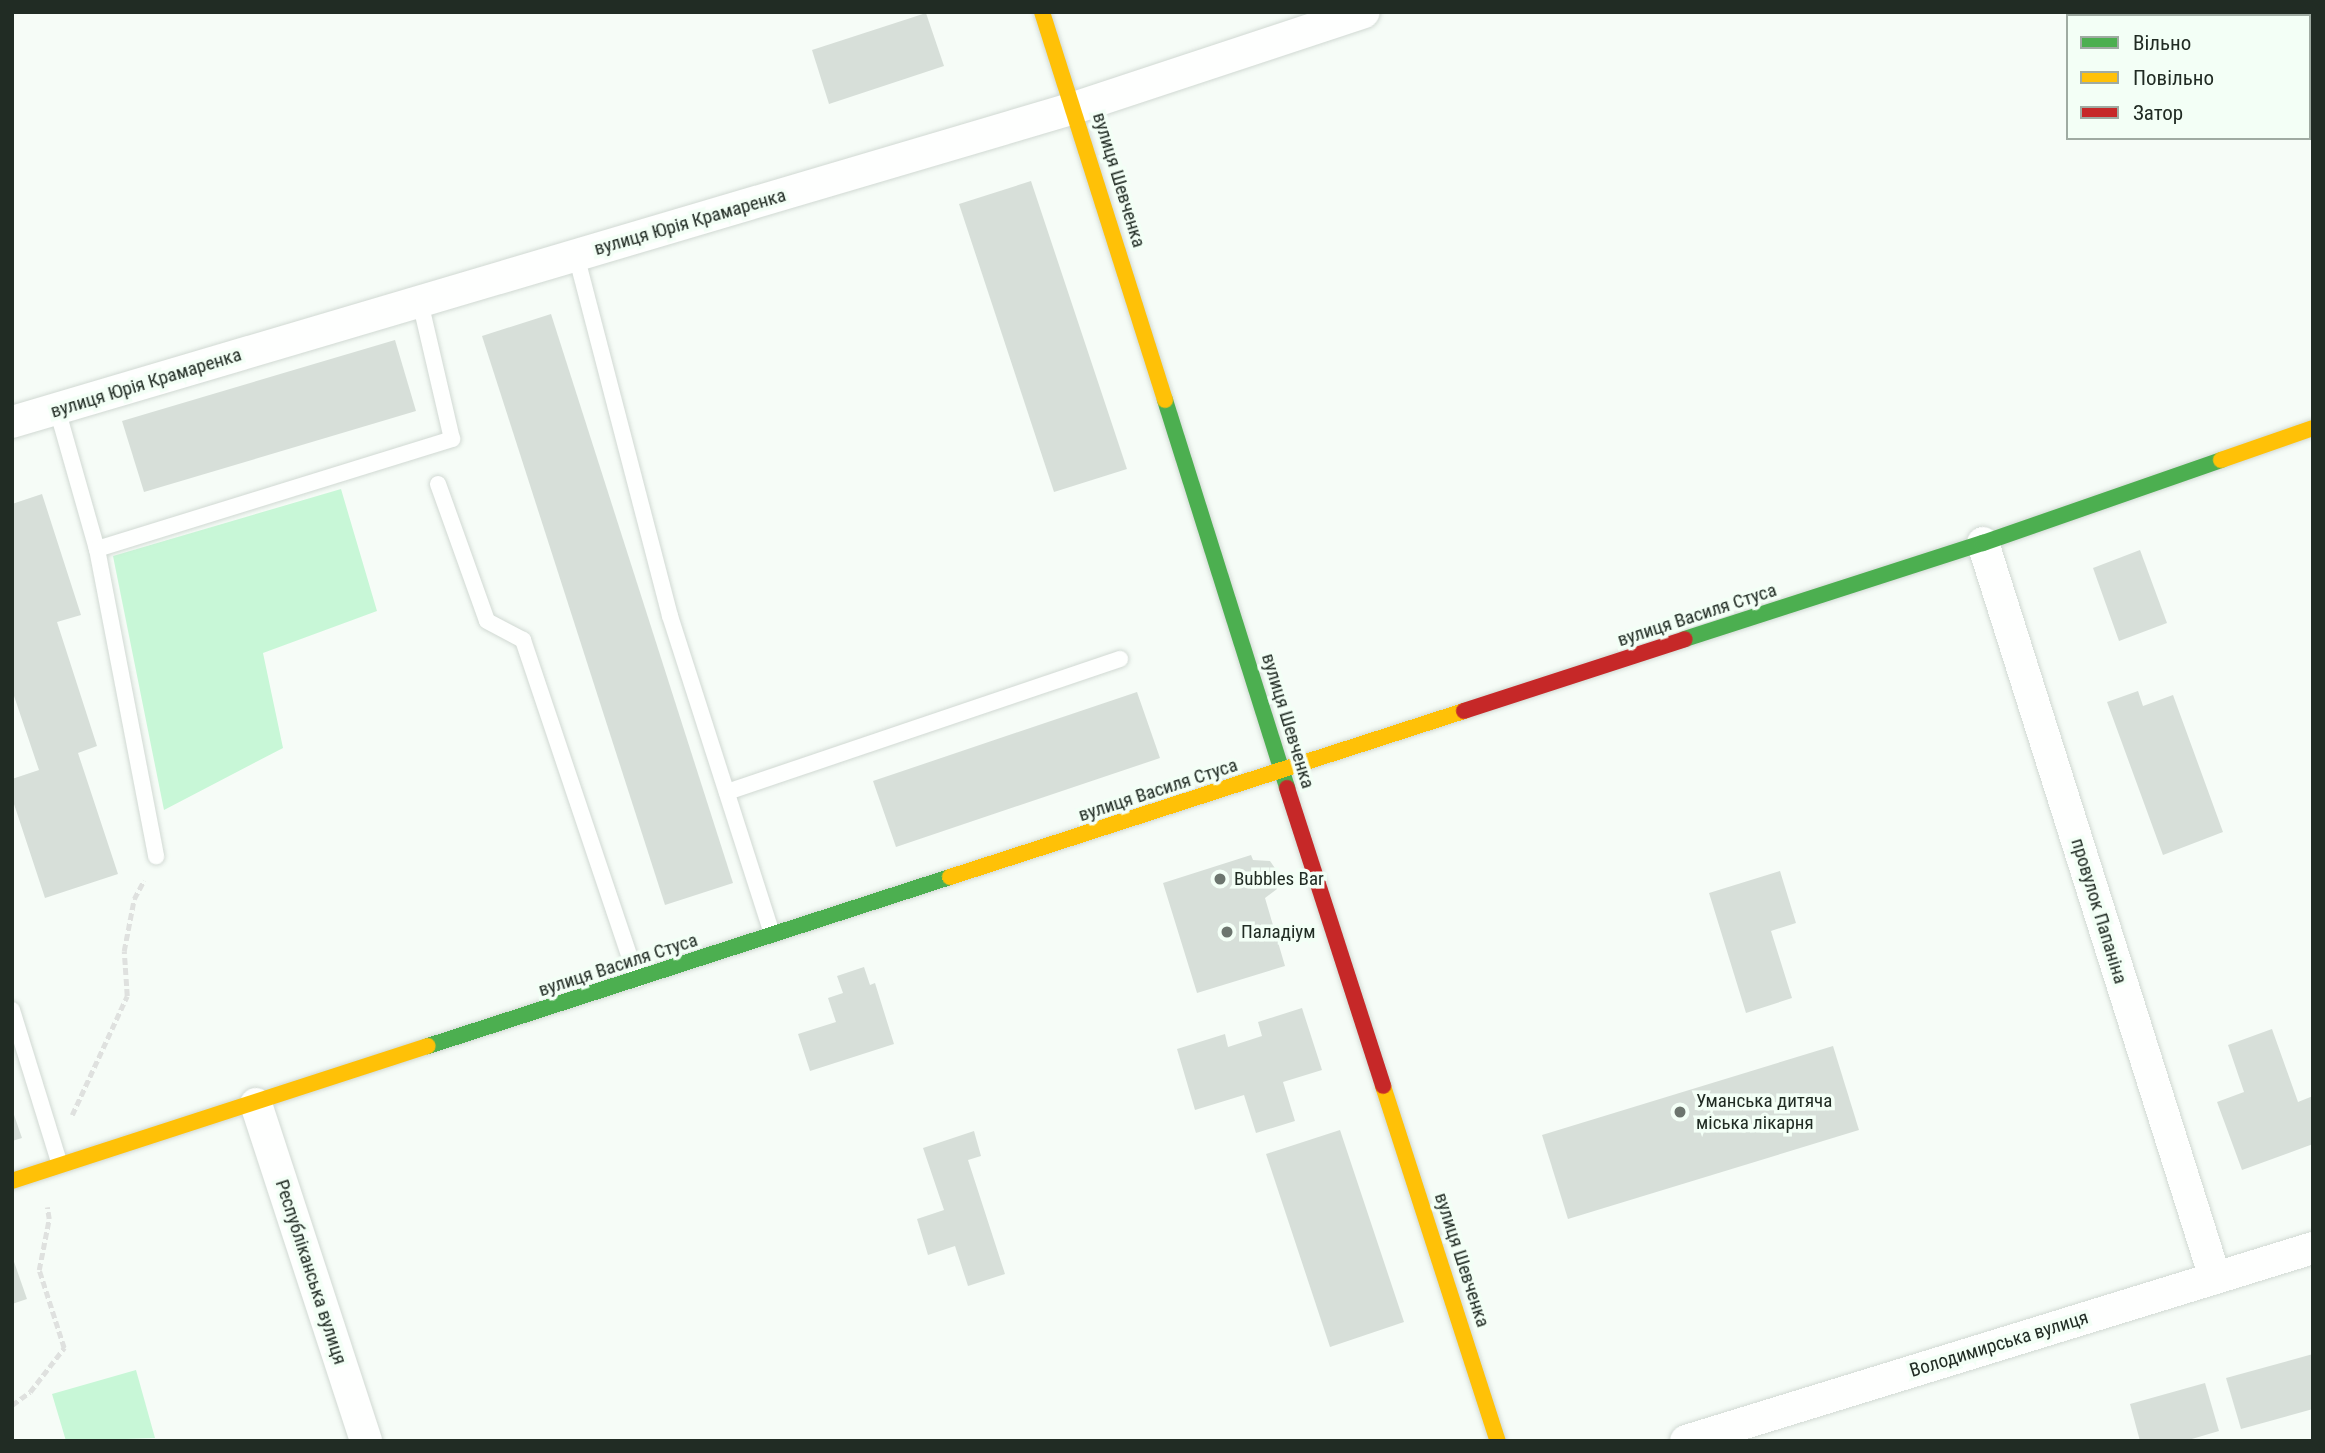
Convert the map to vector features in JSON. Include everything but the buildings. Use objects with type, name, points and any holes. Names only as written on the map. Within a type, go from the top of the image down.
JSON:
[{"type":"street","name":"вулиця Шевченка","points":[[1042,12],[1282,772],[1499,1441]]},
{"type":"street","name":"вулиця Юрія Крамаренка","points":[[12,422],[1074,108],[1364,12]]},
{"type":"street","name":"вулиця Василя Стуса","points":[[12,1181],[638,981],[1983,543],[2313,428]]},
{"type":"street","name":"провулок Папаніна","points":[[1983,543],[2215,1278]]},
{"type":"street","name":"Республіканська вулиця","points":[[256,1104],[366,1441]]},
{"type":"street","name":"Володимирська вулиця","points":[[1686,1441],[2313,1248]]},
{"type":"lane","points":[[576,255],[670,616],[773,937]]},
{"type":"lane","points":[[97,549],[452,439],[419,301]]},
{"type":"lane","points":[[57,409],[97,549],[156,856]]},
{"type":"lane","points":[[438,484],[486,621],[523,640],[638,981]]},
{"type":"lane","points":[[727,792],[1120,659]]},
{"type":"lane","points":[[12,1010],[61,1166]]},
{"type":"path","points":[[53,1140],[70,1120],[127,996],[124,951],[134,899],[156,856]]},
{"type":"path","points":[[12,1405],[30,1392],[64,1348],[39,1270],[49,1219],[40,1172]]},
{"type":"green space","points":[[341,489],[377,611],[263,653],[283,748],[164,810],[113,556]]},
{"type":"green space","points":[[136,1370],[155,1438],[66,1441],[52,1394]]},
{"type":"traffic: fast","points":[[1165,400],[1287,788]]},
{"type":"traffic: fast","points":[[1685,639],[1983,543],[2221,460]]},
{"type":"traffic: fast","points":[[428,1046],[950,877]]},
{"type":"traffic: slow","points":[[1042,12],[1165,400]]},
{"type":"traffic: slow","points":[[2221,460],[2313,428]]},
{"type":"traffic: slow","points":[[950,877],[1464,711]]},
{"type":"traffic: slow","points":[[12,1181],[428,1046]]},
{"type":"traffic: slow","points":[[1383,1086],[1498,1441]]},
{"type":"traffic: jam","points":[[1464,711],[1685,639]]},
{"type":"traffic: jam","points":[[1287,788],[1383,1086]]},
{"type":"place","name":"Bubbles Bar","points":[[1220,879]]},
{"type":"place","name":"Паладіум","points":[[1227,932]]},
{"type":"place","name":"Уманська дитяча міська лікарня","points":[[1680,1112]]}]
